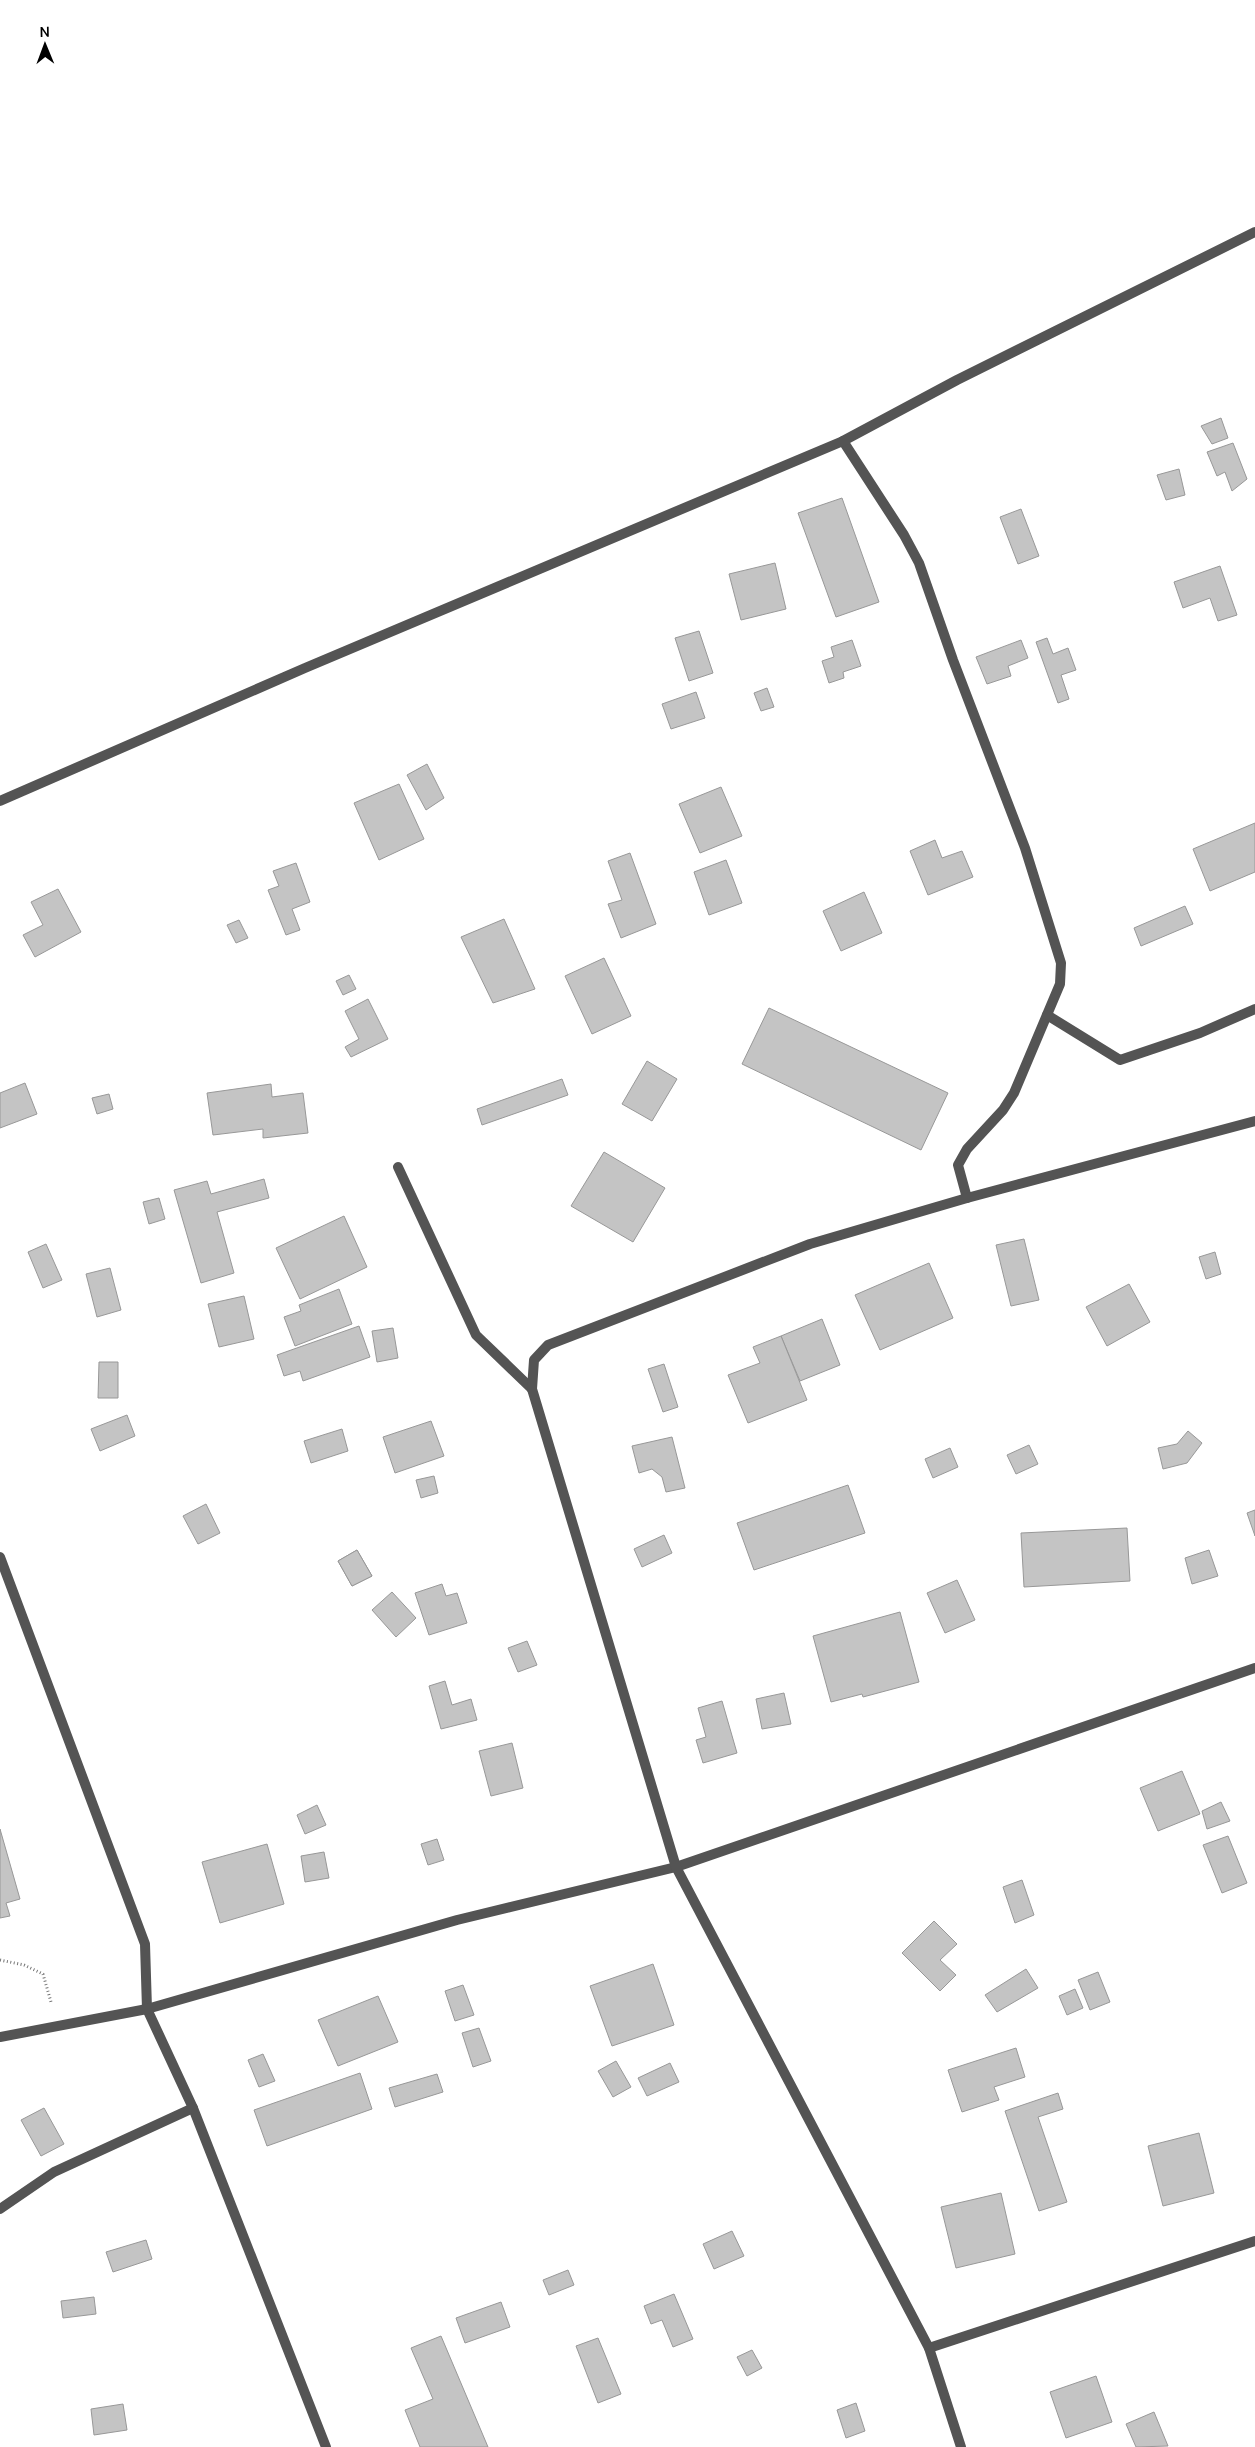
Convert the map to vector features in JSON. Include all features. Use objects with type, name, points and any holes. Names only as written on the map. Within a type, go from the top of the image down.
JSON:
[{"type":"street","points":[[0,801],[305,668],[843,440],[957,380],[1255,232]]},
{"type":"street","points":[[843,440],[904,535],[919,563],[953,660],[1025,848],[1061,963],[1060,984],[1014,1093],[1003,1110],[966,1149],[958,1165],[967,1198]]},
{"type":"street","points":[[1047,1015],[1120,1060],[1200,1033],[1255,1009]]},
{"type":"street","points":[[961,2447],[929,2348],[676,1867],[532,1389],[534,1360],[548,1345],[810,1244],[967,1198],[1255,1121]]},
{"type":"street","points":[[398,1167],[476,1335],[532,1389]]},
{"type":"street","points":[[0,1557],[145,1944],[147,2009],[194,2108],[326,2447]]},
{"type":"street","points":[[0,2037],[147,2009],[457,1920],[676,1867],[1255,1668]]},
{"type":"street","points":[[0,2209],[54,2172],[194,2108]]},
{"type":"street","points":[[929,2348],[1255,2241]]},
{"type":"path","points":[[0,1960],[24,1964],[43,1974],[58,2026]]},
{"type":"building","points":[[1221,418],[1228,438],[1212,444],[1201,426]]},
{"type":"building","points":[[1233,443],[1247,479],[1232,491],[1225,472],[1217,476],[1207,452]]},
{"type":"building","points":[[1179,469],[1185,495],[1166,500],[1157,475]]},
{"type":"building","points":[[842,498],[879,602],[836,617],[798,513]]},
{"type":"building","points":[[1021,509],[1039,556],[1018,564],[1000,517]]},
{"type":"building","points":[[775,563],[786,609],[741,620],[729,574]]},
{"type":"building","points":[[1220,566],[1237,615],[1218,621],[1210,598],[1183,608],[1174,582]]},
{"type":"building","points":[[699,631],[713,673],[689,681],[675,638]]},
{"type":"building","points":[[1047,638],[1053,654],[1068,648],[1076,670],[1061,675],[1069,699],[1058,703],[1036,642]]},
{"type":"building","points":[[852,640],[861,666],[843,672],[844,678],[829,683],[822,661],[834,657],[831,647]]},
{"type":"building","points":[[1021,640],[1028,658],[1008,666],[1011,676],[987,684],[976,657]]},
{"type":"building","points":[[767,688],[774,707],[761,711],[754,693]]},
{"type":"building","points":[[696,692],[705,718],[671,729],[662,704]]},
{"type":"building","points":[[427,764],[444,798],[426,810],[407,775]]},
{"type":"building","points":[[399,784],[424,839],[379,860],[354,803]]},
{"type":"building","points":[[721,787],[742,836],[700,853],[679,804]]},
{"type":"building","points":[[1255,823],[1255,872],[1210,891],[1193,849]]},
{"type":"building","points":[[935,840],[942,858],[962,851],[973,877],[928,895],[910,851]]},
{"type":"building","points":[[630,853],[656,924],[621,938],[608,904],[622,900],[608,861]]},
{"type":"building","points":[[726,860],[742,903],[709,915],[694,872]]},
{"type":"building","points":[[296,863],[310,902],[292,909],[300,930],[286,935],[268,890],[279,886],[273,871]]},
{"type":"building","points":[[58,889],[81,932],[35,957],[23,935],[43,925],[31,902]]},
{"type":"building","points":[[864,892],[882,933],[841,951],[823,911]]},
{"type":"building","points":[[1185,906],[1193,924],[1141,946],[1134,928]]},
{"type":"building","points":[[504,919],[535,989],[493,1003],[461,937]]},
{"type":"building","points":[[239,920],[248,938],[236,943],[227,925]]},
{"type":"building","points":[[604,958],[631,1016],[592,1034],[565,976]]},
{"type":"building","points":[[349,975],[356,989],[343,995],[336,981]]},
{"type":"building","points":[[368,999],[388,1039],[351,1057],[345,1047],[359,1039],[345,1011]]},
{"type":"building","points":[[769,1008],[948,1093],[921,1150],[742,1064]]},
{"type":"building","points":[[647,1061],[677,1079],[652,1121],[622,1104]]},
{"type":"building","points":[[562,1079],[568,1095],[482,1125],[477,1109]]},
{"type":"building","points":[[25,1083],[37,1114],[0,1128],[0,1093]]},
{"type":"building","points":[[271,1084],[272,1097],[303,1093],[308,1133],[263,1138],[263,1129],[213,1135],[207,1093]]},
{"type":"building","points":[[109,1094],[113,1109],[97,1114],[92,1098]]},
{"type":"building","points":[[604,1152],[665,1188],[633,1242],[571,1206]]},
{"type":"building","points":[[264,1179],[269,1198],[217,1212],[234,1273],[201,1283],[174,1190],[207,1181],[211,1194]]},
{"type":"building","points":[[159,1198],[165,1219],[149,1224],[143,1202]]},
{"type":"building","points":[[344,1216],[367,1267],[300,1299],[276,1248]]},
{"type":"building","points":[[1024,1239],[1039,1300],[1011,1306],[996,1245]]},
{"type":"building","points":[[46,1244],[62,1280],[43,1288],[28,1252]]},
{"type":"building","points":[[1215,1252],[1221,1274],[1206,1279],[1199,1257]]},
{"type":"building","points":[[929,1263],[953,1318],[880,1350],[855,1295]]},
{"type":"building","points":[[110,1268],[121,1310],[97,1317],[86,1274]]},
{"type":"building","points":[[1129,1284],[1150,1322],[1107,1346],[1086,1307]]},
{"type":"building","points":[[339,1289],[352,1324],[295,1346],[284,1317],[301,1311],[299,1305]]},
{"type":"building","points":[[244,1296],[254,1339],[219,1347],[208,1304]]},
{"type":"building","points":[[822,1319],[840,1365],[800,1381],[781,1336]]},
{"type":"building","points":[[359,1326],[370,1357],[303,1381],[300,1371],[284,1376],[277,1355]]},
{"type":"building","points":[[393,1328],[398,1358],[377,1362],[372,1331]]},
{"type":"building","points":[[781,1336],[807,1400],[748,1423],[728,1375],[760,1363],[753,1347]]},
{"type":"building","points":[[99,1362],[118,1362],[118,1398],[98,1398]]},
{"type":"building","points":[[664,1364],[678,1407],[663,1412],[648,1369]]},
{"type":"building","points":[[127,1415],[135,1436],[100,1451],[91,1429]]},
{"type":"building","points":[[431,1421],[444,1456],[395,1473],[383,1437]]},
{"type":"building","points":[[342,1429],[348,1451],[311,1463],[304,1441]]},
{"type":"building","points":[[1188,1431],[1202,1443],[1187,1463],[1163,1469],[1158,1448],[1177,1444]]},
{"type":"building","points":[[672,1437],[685,1488],[666,1492],[662,1477],[652,1469],[639,1473],[632,1446]]},
{"type":"building","points":[[1029,1445],[1038,1464],[1016,1474],[1007,1455]]},
{"type":"building","points":[[950,1448],[958,1467],[933,1478],[925,1459]]},
{"type":"building","points":[[434,1476],[438,1493],[421,1498],[416,1480]]},
{"type":"building","points":[[848,1485],[865,1533],[754,1570],[737,1523]]},
{"type":"building","points":[[206,1504],[220,1533],[198,1544],[183,1516]]},
{"type":"building","points":[[1255,1510],[1255,1536],[1247,1513]]},
{"type":"building","points":[[1127,1528],[1130,1581],[1024,1587],[1021,1533]]},
{"type":"building","points":[[664,1535],[672,1553],[642,1567],[634,1549]]},
{"type":"building","points":[[357,1550],[372,1576],[352,1586],[338,1561]]},
{"type":"building","points":[[357,1550],[372,1576],[352,1586],[338,1561]]},
{"type":"building","points":[[1209,1550],[1218,1576],[1192,1584],[1185,1558]]},
{"type":"building","points":[[957,1580],[975,1620],[945,1633],[927,1593]]},
{"type":"building","points":[[442,1584],[446,1596],[457,1593],[467,1623],[429,1635],[415,1593]]},
{"type":"building","points":[[392,1592],[416,1618],[396,1637],[372,1610]]},
{"type":"building","points":[[900,1612],[919,1682],[863,1697],[862,1694],[831,1702],[813,1636]]},
{"type":"building","points":[[527,1641],[537,1665],[518,1672],[508,1648]]},
{"type":"building","points":[[445,1681],[452,1705],[471,1699],[477,1720],[441,1729],[429,1686]]},
{"type":"building","points":[[784,1693],[791,1724],[762,1729],[756,1699]]},
{"type":"building","points":[[722,1701],[737,1753],[703,1763],[696,1740],[706,1737],[698,1708]]},
{"type":"building","points":[[512,1743],[523,1788],[491,1796],[479,1751]]},
{"type":"building","points":[[1182,1771],[1200,1814],[1158,1831],[1140,1788]]},
{"type":"building","points":[[1221,1802],[1230,1821],[1207,1829],[1202,1811]]},
{"type":"building","points":[[317,1805],[326,1825],[305,1834],[297,1815]]},
{"type":"building","points":[[0,1829],[20,1899],[6,1903],[10,1916],[0,1918]]},
{"type":"building","points":[[1228,1836],[1247,1883],[1222,1893],[1203,1845]]},
{"type":"building","points":[[437,1839],[444,1860],[428,1865],[421,1844]]},
{"type":"building","points":[[267,1844],[284,1904],[220,1923],[202,1862]]},
{"type":"building","points":[[324,1852],[329,1878],[305,1882],[301,1856]]},
{"type":"building","points":[[1022,1880],[1034,1915],[1015,1923],[1003,1887]]},
{"type":"building","points":[[934,1921],[957,1944],[940,1960],[956,1975],[940,1991],[902,1953]]},
{"type":"building","points":[[653,1964],[674,2025],[612,2046],[590,1986]]},
{"type":"building","points":[[1026,1969],[1038,1988],[997,2012],[985,1995]]},
{"type":"building","points":[[1098,1972],[1110,2002],[1090,2010],[1078,1980]]},
{"type":"building","points":[[463,1985],[474,2015],[455,2021],[445,1991]]},
{"type":"building","points":[[1075,1989],[1083,2008],[1067,2015],[1059,1996]]},
{"type":"building","points":[[378,1996],[398,2042],[338,2066],[318,2020]]},
{"type":"building","points":[[479,2028],[491,2061],[473,2067],[462,2033]]},
{"type":"building","points":[[1016,2048],[1025,2077],[994,2087],[999,2100],[962,2112],[948,2070]]},
{"type":"building","points":[[263,2054],[275,2081],[259,2087],[248,2060]]},
{"type":"building","points":[[616,2061],[631,2087],[613,2097],[598,2071]]},
{"type":"building","points":[[670,2063],[679,2082],[647,2096],[638,2078]]},
{"type":"building","points":[[360,2073],[372,2109],[267,2146],[254,2110]]},
{"type":"building","points":[[437,2074],[443,2092],[395,2107],[389,2088]]},
{"type":"building","points":[[1058,2093],[1063,2109],[1038,2117],[1067,2202],[1039,2211],[1005,2111]]},
{"type":"building","points":[[44,2108],[64,2144],[41,2156],[21,2120]]},
{"type":"building","points":[[1199,2133],[1214,2193],[1163,2206],[1148,2146]]},
{"type":"building","points":[[1001,2193],[1015,2254],[956,2268],[941,2207]]},
{"type":"building","points":[[732,2231],[744,2256],[714,2269],[703,2244]]},
{"type":"building","points":[[146,2240],[152,2259],[113,2272],[106,2252]]},
{"type":"building","points":[[568,2270],[574,2285],[549,2295],[543,2280]]},
{"type":"building","points":[[674,2294],[693,2339],[673,2347],[662,2320],[651,2324],[644,2306]]},
{"type":"building","points":[[94,2297],[96,2314],[63,2318],[61,2301]]},
{"type":"building","points":[[501,2302],[510,2327],[465,2343],[456,2318]]},
{"type":"building","points":[[441,2336],[488,2447],[420,2447],[405,2410],[433,2399],[411,2348]]},
{"type":"building","points":[[598,2338],[621,2394],[598,2403],[576,2346]]},
{"type":"building","points":[[752,2350],[762,2368],[747,2376],[737,2357]]},
{"type":"building","points":[[1096,2376],[1112,2422],[1066,2438],[1050,2392]]},
{"type":"building","points":[[856,2403],[865,2431],[846,2438],[837,2410]]},
{"type":"building","points":[[123,2404],[127,2430],[94,2435],[91,2409]]},
{"type":"building","points":[[1154,2412],[1168,2446],[1136,2447],[1126,2424]]}]
